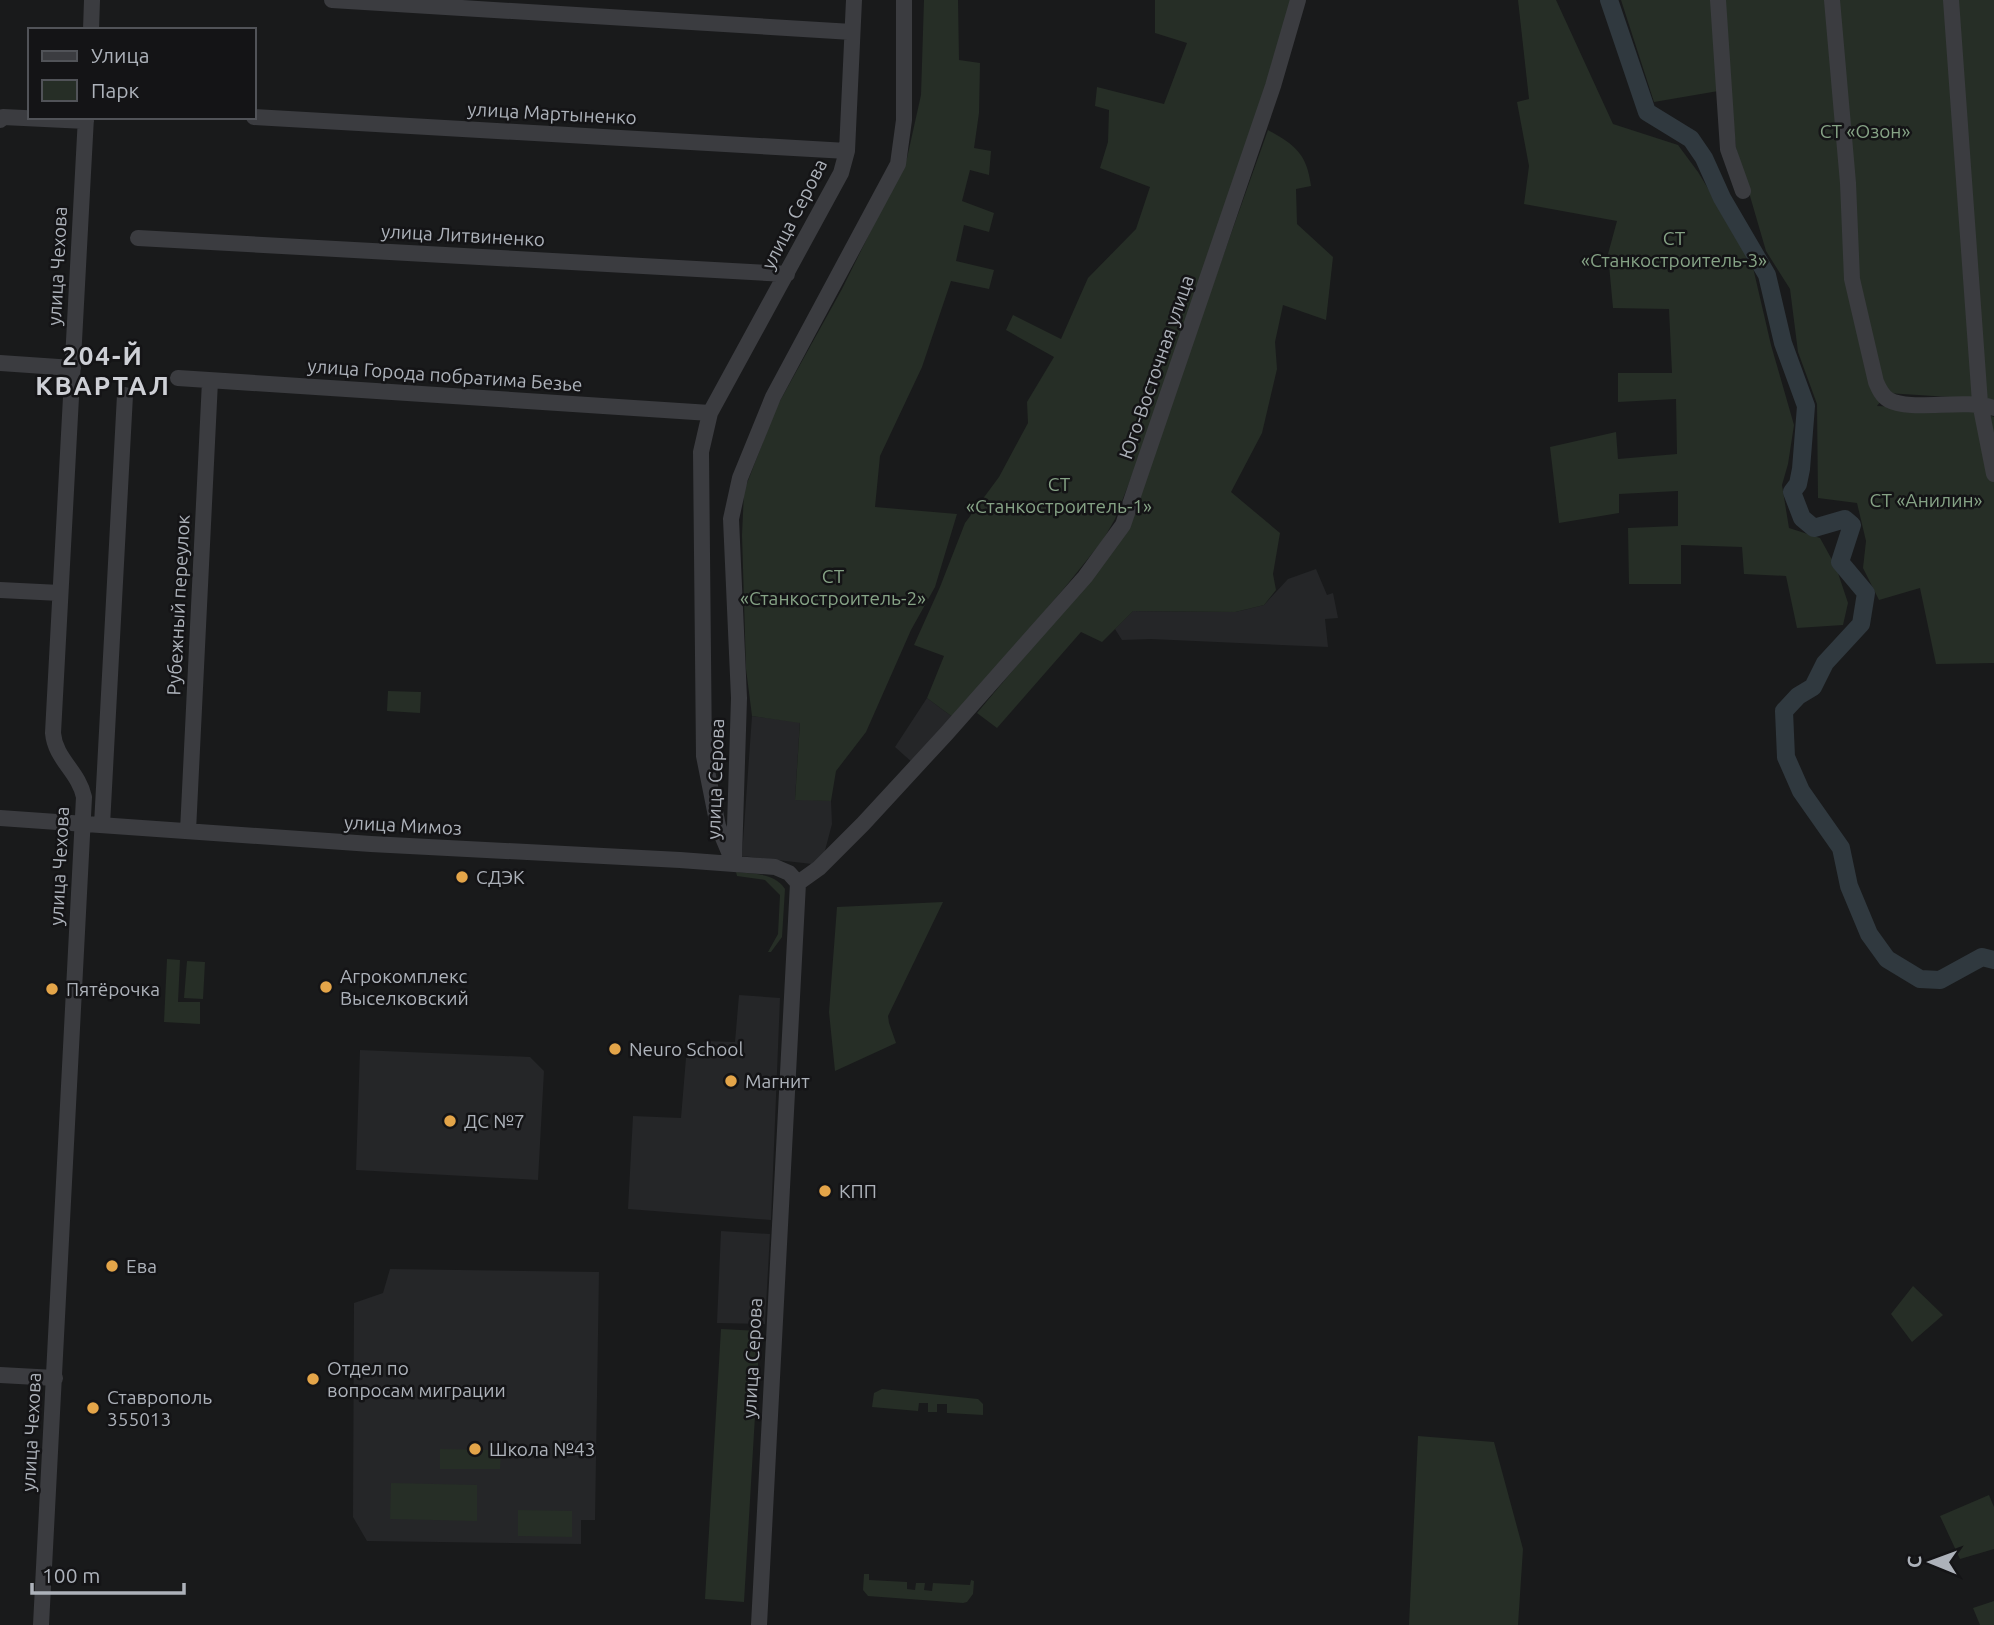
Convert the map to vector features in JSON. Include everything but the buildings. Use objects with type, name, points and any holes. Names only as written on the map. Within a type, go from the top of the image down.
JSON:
[{"type":"street","points":[[91,28],[92,0]]},
{"type":"street","points":[[332,0],[852,32]]},
{"type":"street","name":"улица Серова","points":[[734,864],[718,826],[704,756],[701,452],[710,413],[841,173],[848,151],[854,0]]},
{"type":"street","name":"улица Серова","points":[[734,864],[739,698],[731,519],[740,478],[773,397],[898,164],[904,120],[904,0]]},
{"type":"street","name":"Юго-Восточная улица","points":[[799,883],[819,868],[863,824],[946,734],[1085,577],[1123,525],[1273,86],[1298,0]]},
{"type":"street","points":[[1718,0],[1728,149],[1743,191]]},
{"type":"street","points":[[1832,0],[1852,279],[1875,382],[1889,400],[1897,402],[1987,406]]},
{"type":"street","points":[[1951,0],[1994,474]]},
{"type":"street","points":[[1,117],[28,118]]},
{"type":"street","name":"улица Мартыненко","points":[[256,117],[848,151]]},
{"type":"street","name":"улица Чехова","points":[[41,1625],[83,797],[82,787],[54,746],[52,733],[86,119]]},
{"type":"street","name":"улица Литвиненко","points":[[138,238],[787,274]]},
{"type":"street","points":[[0,363],[73,368]]},
{"type":"street","name":"улица Города побратима Безье","points":[[178,378],[710,413]]},
{"type":"street","name":"Рубежный переулок","points":[[188,831],[210,380]]},
{"type":"street","points":[[102,825],[125,395]]},
{"type":"street","points":[[0,590],[60,593]]},
{"type":"street","name":"улица Мимоз","points":[[0,818],[457,849],[775,867],[789,873],[799,883]]},
{"type":"street","name":"улица Серова","points":[[759,1625],[799,883]]},
{"type":"street","points":[[0,1376],[55,1378]]},
{"type":"shaded area","points":[[1316,569],[1327,595],[1333,593],[1338,618],[1325,619],[1328,647],[1122,640],[1115,629],[1133,611],[1235,612],[1264,605],[1288,579]]},
{"type":"shaded area","points":[[927,698],[954,718],[914,764],[895,747]]},
{"type":"shaded area","points":[[752,716],[800,722],[795,799],[831,801],[832,824],[823,858],[812,864],[742,856]]},
{"type":"shaded area","points":[[739,995],[780,998],[771,1220],[628,1209],[633,1116],[681,1118],[686,1058],[705,1041],[735,1042]]},
{"type":"shaded area","name":"ДС №7","points":[[360,1050],[530,1057],[544,1071],[538,1180],[356,1170]]},
{"type":"shaded area","points":[[721,1231],[770,1234],[765,1324],[717,1323]]},
{"type":"shaded area","name":"Школа №43","points":[[390,1269],[599,1272],[595,1520],[581,1520],[581,1544],[367,1541],[353,1517],[354,1303],[383,1293]]},
{"type":"green space","name":"СТ «Станкостроитель-2»","points":[[924,0],[958,0],[959,60],[980,63],[979,113],[974,148],[991,151],[989,175],[970,170],[962,201],[994,213],[989,232],[964,225],[956,261],[994,270],[989,289],[951,281],[922,367],[880,456],[875,507],[957,514],[935,587],[911,630],[866,732],[836,771],[831,801],[795,800],[800,723],[752,716],[746,669],[742,535],[744,491],[776,408],[842,289],[907,158],[921,95]]},
{"type":"green space","name":"СТ «Станкостроитель-1»","points":[[1155,0],[1291,0],[1266,88],[1140,455],[1115,519],[1103,540],[1066,586],[954,718],[927,698],[944,656],[914,645],[965,523],[999,477],[1028,423],[1027,402],[1054,357],[1006,330],[1013,315],[1061,339],[1088,278],[1136,229],[1150,187],[1100,168],[1108,142],[1109,110],[1095,106],[1097,87],[1164,104],[1187,43],[1155,33]]},
{"type":"green space","name":"СТ «Станкостроитель-3»","points":[[1518,0],[1556,0],[1613,124],[1678,145],[1698,172],[1751,259],[1771,345],[1794,425],[1782,485],[1789,528],[1820,538],[1836,567],[1848,603],[1843,625],[1797,628],[1786,576],[1744,574],[1742,547],[1681,545],[1681,584],[1629,584],[1628,528],[1678,526],[1678,491],[1619,494],[1619,513],[1559,523],[1550,447],[1616,432],[1618,459],[1677,454],[1676,399],[1618,402],[1618,373],[1672,373],[1669,309],[1613,308],[1608,254],[1617,221],[1524,204],[1529,166],[1517,102],[1529,99]]},
{"type":"green space","name":"СТ «Озон»","points":[[1621,0],[1994,0],[1994,405],[1980,399],[1887,393],[1877,406],[1980,411],[1994,417],[1994,663],[1936,664],[1920,588],[1879,600],[1863,568],[1866,541],[1857,503],[1818,498],[1817,404],[1798,352],[1790,289],[1766,251],[1736,148],[1730,89],[1654,102]]},
{"type":"green space","name":"СТ «Станкостроитель-1»","points":[[1268,130],[1286,141],[1303,158],[1311,186],[1296,189],[1297,224],[1333,257],[1326,320],[1283,305],[1275,342],[1277,369],[1262,433],[1231,492],[1280,533],[1273,574],[1276,590],[1264,605],[1235,612],[1133,611],[1102,642],[1081,632],[997,728],[977,713],[1108,557],[1207,301]]},
{"type":"green space","points":[[388,691],[421,692],[420,713],[387,711]]},
{"type":"green space","points":[[736,872],[770,877],[785,889],[782,937],[771,952],[768,952],[778,934],[780,895],[765,880],[737,876]]},
{"type":"green space","points":[[943,902],[888,1016],[896,1043],[835,1071],[829,1012],[837,907]]},
{"type":"green space","points":[[167,959],[180,960],[178,1002],[200,1002],[200,1024],[164,1022]]},
{"type":"green space","points":[[187,961],[205,962],[203,999],[184,998]]},
{"type":"green space","points":[[1913,1286],[1943,1315],[1912,1342],[1891,1314]]},
{"type":"green space","points":[[721,1329],[760,1331],[744,1602],[705,1599]]},
{"type":"green space","points":[[882,1389],[978,1399],[983,1404],[983,1415],[947,1413],[947,1404],[937,1404],[937,1412],[928,1412],[928,1403],[919,1403],[918,1411],[872,1407],[874,1393]]},
{"type":"green space","points":[[1418,1436],[1494,1442],[1523,1549],[1518,1625],[1409,1625]]},
{"type":"green space","points":[[440,1449],[501,1450],[500,1469],[440,1469]]},
{"type":"green space","points":[[391,1483],[477,1485],[477,1521],[390,1519]]},
{"type":"green space","points":[[1989,1495],[1994,1507],[1994,1549],[1960,1559],[1940,1516]]},
{"type":"green space","points":[[518,1510],[572,1511],[572,1537],[518,1536]]},
{"type":"green space","points":[[864,1574],[869,1574],[869,1580],[907,1582],[907,1589],[915,1590],[916,1583],[925,1583],[924,1590],[932,1591],[933,1583],[970,1585],[971,1580],[974,1581],[973,1594],[963,1603],[868,1596],[863,1590]]},
{"type":"green space","points":[[1994,1601],[1994,1625],[1980,1625],[1973,1608]]},
{"type":"waterway","points":[[1609,0],[1647,112],[1691,139],[1767,275],[1783,343],[1806,406],[1801,469],[1798,484],[1792,492],[1802,518],[1814,528],[1845,519],[1852,525],[1840,562],[1866,593],[1861,624],[1825,663],[1813,687],[1798,696],[1784,711],[1786,757],[1801,791],[1841,848],[1849,886],[1869,934],[1887,959],[1920,979],[1940,980],[1982,957],[1994,960]]},
{"type":"place","name":"СДЭК","points":[[462,877]]},
{"type":"place","name":"Агрокомплекс Выселковский","points":[[326,987]]},
{"type":"place","name":"Пятёрочка","points":[[52,989]]},
{"type":"place","name":"Neuro School","points":[[615,1049]]},
{"type":"place","name":"Магнит","points":[[731,1081]]},
{"type":"place","name":"ДС №7","points":[[450,1121]]},
{"type":"place","name":"КПП","points":[[825,1191]]},
{"type":"place","name":"Ева","points":[[112,1266]]},
{"type":"place","name":"Отдел по вопросам миграции","points":[[313,1379]]},
{"type":"place","name":"Ставрополь 355013","points":[[93,1408]]},
{"type":"place","name":"Школа №43","points":[[475,1449]]},
{"type":"district","name":"204-Й КВАРТАЛ","points":[[103,371]]},
{"type":"park label","name":"СТ «Анилин»","points":[[1926,500]]}]
